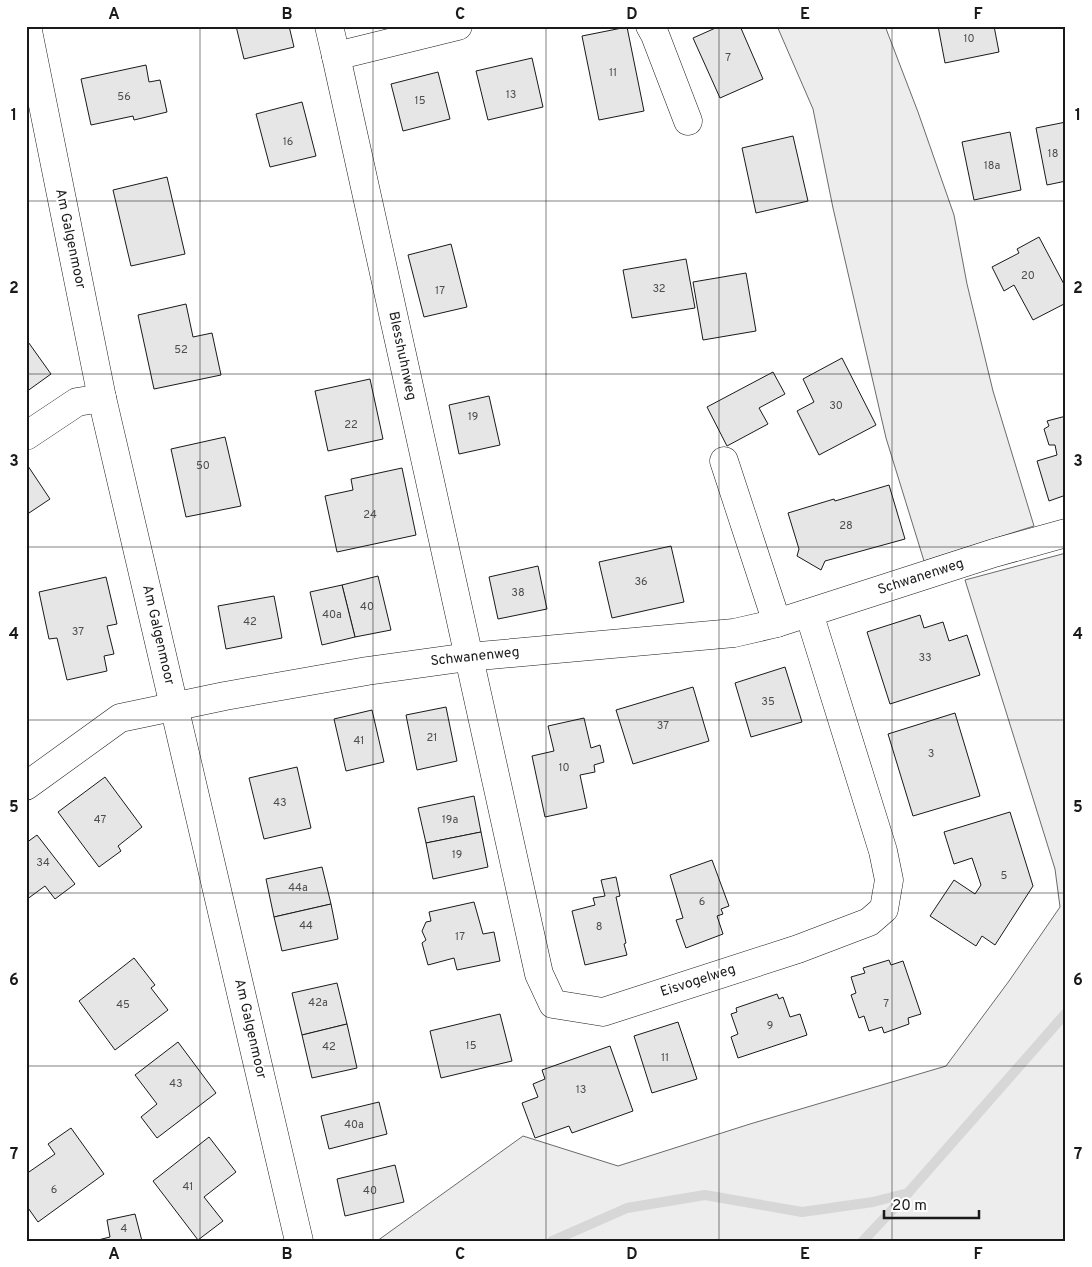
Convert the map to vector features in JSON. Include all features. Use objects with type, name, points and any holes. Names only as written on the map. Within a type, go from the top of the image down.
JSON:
[{"type":"street","name":"Am Galgenmoor","points":[[27,26],[102,398],[299,1241]]},
{"type":"street","name":"Blesshuhnweg","points":[[329,26],[468,657]]},
{"type":"street","points":[[336,56],[458,26]]},
{"type":"street","points":[[650,26],[688,121]]},
{"type":"street","points":[[26,436],[77,402],[102,398]]},
{"type":"street","points":[[724,461],[777,623]]},
{"type":"street","name":"Schwanenweg","points":[[26,786],[120,718],[174,705],[468,657],[734,633],[777,623],[994,553],[1066,533]]},
{"type":"street","name":"Eisvogelweg","points":[[468,657],[539,974],[553,1004],[603,1012],[807,946],[869,922],[884,909],[889,880],[883,851],[809,613]]},
{"type":"shaded area","points":[[777,26],[885,26],[918,112],[954,215],[967,284],[993,391],[1034,526],[924,561],[886,438],[833,208],[813,109]]},
{"type":"shaded area","points":[[1066,553],[1066,1241],[377,1241],[523,1136],[618,1166],[750,1124],[946,1066],[1009,981],[1060,907],[1055,869],[965,580]]},
{"type":"building","points":[[236,26],[289,26],[294,47],[244,59]]},
{"type":"building","points":[[720,26],[740,26],[763,79],[720,98],[693,38]]},
{"type":"building","points":[[938,26],[994,26],[999,52],[945,63]]},
{"type":"building","points":[[627,27],[644,111],[599,120],[582,36]]},
{"type":"building","points":[[532,58],[543,107],[488,120],[476,71]]},
{"type":"building","points":[[146,65],[149,82],[160,80],[167,112],[134,120],[133,116],[91,125],[81,79]]},
{"type":"building","points":[[438,72],[450,119],[403,131],[391,84]]},
{"type":"building","points":[[302,102],[316,156],[270,167],[256,114]]},
{"type":"building","points":[[1066,122],[1066,181],[1047,185],[1036,128]]},
{"type":"building","points":[[1010,132],[1021,190],[974,200],[962,142]]},
{"type":"building","points":[[793,136],[808,201],[756,213],[742,148]]},
{"type":"building","points":[[167,177],[185,254],[131,266],[113,190]]},
{"type":"building","points":[[1039,237],[1066,288],[1066,303],[1033,320],[1014,285],[1004,291],[992,267],[1019,253],[1017,249]]},
{"type":"building","points":[[451,244],[467,307],[424,317],[408,255]]},
{"type":"building","points":[[686,259],[695,308],[632,318],[623,270]]},
{"type":"building","points":[[746,273],[756,331],[703,340],[693,282]]},
{"type":"building","points":[[186,304],[193,337],[212,333],[221,375],[154,389],[138,315]]},
{"type":"building","points":[[26,339],[51,374],[26,392]]},
{"type":"building","points":[[842,358],[876,425],[819,455],[797,411],[814,402],[803,379]]},
{"type":"building","points":[[773,372],[785,394],[759,408],[768,424],[727,446],[707,407]]},
{"type":"building","points":[[370,379],[383,439],[328,451],[315,391]]},
{"type":"building","points":[[489,396],[500,445],[459,454],[449,405]]},
{"type":"building","points":[[1066,416],[1066,495],[1049,501],[1037,461],[1057,455],[1055,445],[1049,445],[1044,429],[1049,426],[1047,421]]},
{"type":"building","points":[[225,437],[241,506],[186,517],[171,449]]},
{"type":"building","points":[[28,466],[50,499],[26,515],[26,468]]},
{"type":"building","points":[[402,468],[416,535],[337,552],[325,496],[353,490],[351,479]]},
{"type":"building","points":[[889,485],[905,539],[825,561],[821,570],[797,556],[799,549],[788,513]]},
{"type":"building","points":[[671,546],[684,602],[612,618],[599,562]]},
{"type":"building","points":[[538,566],[547,609],[498,619],[489,577]]},
{"type":"building","points":[[378,576],[391,630],[355,637],[342,585]]},
{"type":"building","points":[[106,577],[117,624],[107,626],[114,654],[104,656],[107,671],[67,680],[57,638],[49,639],[39,592]]},
{"type":"building","points":[[342,585],[355,637],[322,645],[310,592]]},
{"type":"building","points":[[274,596],[282,638],[226,649],[218,606]]},
{"type":"building","points":[[920,615],[924,628],[943,622],[949,641],[967,635],[980,675],[890,704],[867,632]]},
{"type":"building","points":[[785,667],[802,722],[751,737],[735,683]]},
{"type":"building","points":[[693,687],[709,741],[633,764],[616,710]]},
{"type":"building","points":[[446,707],[457,761],[417,770],[406,715]]},
{"type":"building","points":[[372,710],[384,762],[346,771],[334,719]]},
{"type":"building","points":[[955,713],[980,796],[913,816],[888,734]]},
{"type":"building","points":[[584,718],[591,748],[600,745],[604,762],[594,765],[595,772],[580,775],[587,808],[545,817],[532,756],[554,751],[548,726]]},
{"type":"building","points":[[297,767],[311,828],[264,839],[249,778]]},
{"type":"building","points":[[105,777],[142,827],[118,846],[121,851],[99,867],[58,812]]},
{"type":"building","points":[[474,796],[481,832],[426,843],[418,808]]},
{"type":"building","points":[[1010,812],[1033,886],[995,945],[982,936],[976,946],[930,916],[954,880],[975,894],[981,885],[972,858],[954,864],[944,832]]},
{"type":"building","points":[[481,832],[488,867],[433,879],[426,843]]},
{"type":"building","points":[[37,835],[75,884],[55,899],[45,886],[26,900],[26,843]]},
{"type":"building","points":[[712,860],[729,906],[721,909],[723,914],[717,916],[723,934],[686,948],[676,920],[683,918],[670,875]]},
{"type":"building","points":[[322,867],[331,904],[274,917],[266,879]]},
{"type":"building","points":[[616,877],[620,896],[616,897],[627,955],[585,965],[572,911],[595,905],[593,898],[605,896],[601,880]]},
{"type":"building","points":[[474,902],[483,934],[494,932],[500,961],[457,970],[454,958],[428,965],[422,943],[426,940],[422,931],[426,922],[431,921],[429,912]]},
{"type":"building","points":[[331,904],[338,939],[282,951],[274,917]]},
{"type":"building","points":[[134,958],[155,985],[151,988],[168,1010],[115,1050],[79,1001]]},
{"type":"building","points":[[889,960],[891,965],[903,961],[921,1014],[908,1018],[909,1024],[884,1033],[882,1027],[869,1031],[864,1016],[859,1018],[851,995],[856,993],[851,977],[865,973],[863,968]]},
{"type":"building","points":[[337,983],[347,1024],[302,1035],[292,993]]},
{"type":"building","points":[[777,994],[779,999],[783,997],[790,1017],[800,1014],[807,1035],[738,1058],[731,1037],[738,1034],[731,1014],[737,1012],[736,1008]]},
{"type":"building","points":[[500,1014],[512,1061],[441,1078],[430,1031]]},
{"type":"building","points":[[678,1022],[697,1079],[652,1093],[634,1036]]},
{"type":"building","points":[[347,1024],[357,1068],[312,1078],[302,1035]]},
{"type":"building","points":[[178,1042],[216,1093],[157,1138],[141,1117],[157,1104],[135,1075]]},
{"type":"building","points":[[610,1046],[633,1111],[572,1133],[569,1126],[535,1138],[522,1103],[538,1097],[533,1084],[545,1079],[542,1070]]},
{"type":"building","points":[[379,1102],[387,1134],[329,1149],[321,1116]]},
{"type":"building","points":[[71,1128],[104,1174],[38,1222],[26,1205],[26,1174],[55,1154],[48,1144]]},
{"type":"building","points":[[209,1137],[236,1172],[204,1197],[223,1221],[198,1240],[153,1181]]},
{"type":"building","points":[[395,1165],[404,1202],[345,1216],[337,1179]]},
{"type":"building","points":[[135,1214],[142,1241],[94,1241],[110,1237],[107,1220]]},
{"type":"waterway","points":[[863,1241],[908,1193],[1066,1013]]},
{"type":"waterway","points":[[552,1241],[627,1208],[705,1195],[802,1212],[873,1202],[908,1193]]}]
